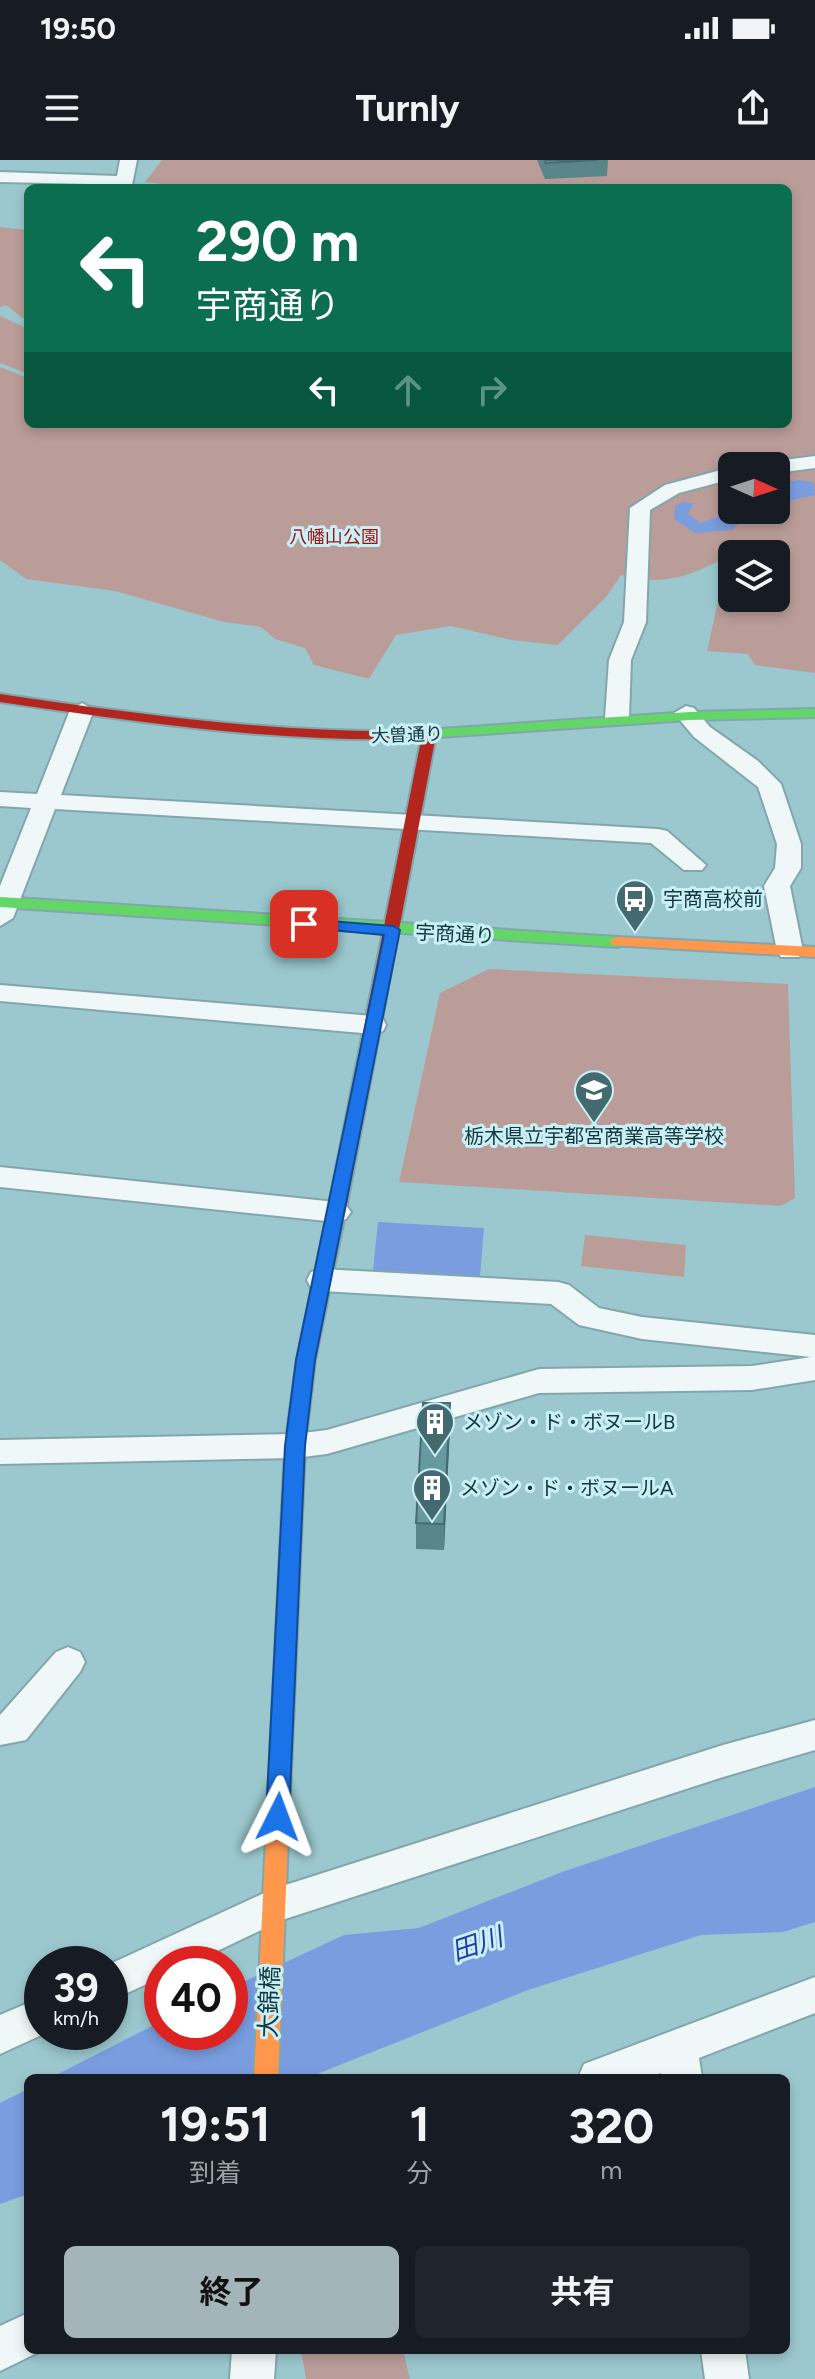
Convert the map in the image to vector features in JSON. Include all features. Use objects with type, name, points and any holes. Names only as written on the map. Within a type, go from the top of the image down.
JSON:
[{"type":"street","points":[[12,160],[34,178],[43,180]]},
{"type":"street","points":[[0,177],[126,181],[129,160]]},
{"type":"street","points":[[790,465],[815,462]]},
{"type":"street","points":[[617,718],[620,660],[635,622],[640,508],[657,494],[684,482],[718,476]]},
{"type":"street","name":"大曽通り","points":[[0,698],[256,734],[429,735],[686,713],[815,713]]},
{"type":"street","points":[[2,907],[82,710]]},
{"type":"street","points":[[686,713],[702,732],[750,766],[769,784],[789,844],[788,868],[777,886],[803,952]]},
{"type":"street","name":"大錦橋","points":[[266,2074],[295,1446],[306,1360],[429,735]]},
{"type":"street","points":[[0,799],[411,825],[658,836],[693,865]]},
{"type":"street","name":"宇商通り","points":[[2,907],[803,952]]},
{"type":"street","points":[[0,993],[373,1025]]},
{"type":"street","points":[[0,1177],[336,1212]]},
{"type":"street","points":[[322,1280],[558,1293],[590,1317],[642,1328],[815,1346]]},
{"type":"street","points":[[0,1452],[295,1446],[327,1442],[539,1381],[752,1378],[815,1368]]},
{"type":"street","points":[[0,1730],[13,1729],[68,1662]]},
{"type":"street","points":[[128,1976],[273,1916],[723,1761],[815,1735]]},
{"type":"street","points":[[618,2074],[680,2062],[815,1995]]},
{"type":"street","points":[[0,2035],[24,2024]]},
{"type":"street","points":[[0,2349],[24,2337]]},
{"type":"street","points":[[252,2379],[254,2354]]},
{"type":"street","points":[[724,2354],[727,2379]]},
{"type":"green space","name":"八幡山公園","points":[[162,160],[815,160],[815,673],[755,665],[748,654],[707,651],[718,601],[718,612],[790,612],[790,540],[718,540],[718,561],[689,574],[663,580],[621,575],[607,596],[558,645],[511,640],[451,626],[396,635],[369,679],[314,665],[305,648],[275,639],[261,627],[224,622],[115,591],[26,579],[0,560],[0,367],[24,376],[24,428],[792,428],[792,184],[145,182]]},
{"type":"green space","points":[[0,227],[24,230],[24,319],[6,305],[0,307]]},
{"type":"green space","points":[[0,316],[24,327],[24,372],[0,363]]},
{"type":"green space","points":[[489,969],[788,984],[795,1198],[781,1206],[399,1182],[440,993]]},
{"type":"green space","points":[[585,1235],[686,1245],[684,1277],[581,1266]]},
{"type":"green space","points":[[302,2354],[404,2354],[410,2379],[306,2379]]},
{"type":"water","points":[[790,482],[814,483],[815,495],[790,501]]},
{"type":"water","points":[[682,502],[694,503],[688,514],[701,523],[718,517],[718,524],[738,524],[732,530],[695,533],[674,519],[675,507]]},
{"type":"water","points":[[378,1222],[484,1228],[480,1276],[373,1270]]},
{"type":"water","name":"田川","points":[[815,1787],[815,1922],[783,1932],[701,1935],[528,1990],[317,2074],[58,2074],[105,2050],[128,2050],[128,2038],[144,2030],[144,2050],[248,2050],[248,1980],[344,1935],[419,1928],[562,1872]]},
{"type":"water","points":[[24,2091],[24,2195],[0,2204],[0,2103]]},
{"type":"building","points":[[545,160],[597,160],[546,163]]},
{"type":"building","points":[[423,1403],[450,1403],[444,1524],[416,1523]]},
{"type":"traffic: fast","points":[[410,735],[690,716],[815,713]]},
{"type":"traffic: fast","points":[[0,902],[618,942]]},
{"type":"traffic: fast","points":[[278,1817],[295,1446],[306,1360],[336,1214]]},
{"type":"traffic: slow","points":[[618,942],[815,952]]},
{"type":"traffic: slow","points":[[266,2074],[278,1817]]},
{"type":"traffic: jam","points":[[0,698],[255,731],[306,735],[410,735]]},
{"type":"traffic: jam","points":[[336,1214],[429,735]]},
{"type":"place","name":"宇商高校前","points":[[635,933]]},
{"type":"place","name":"栃木県立宇都宮商業高等学校","points":[[594,1124]]},
{"type":"place","name":"メゾン・ド・ボヌールB","points":[[435,1456]]},
{"type":"place","name":"メゾン・ド・ボヌールA","points":[[432,1522]]},
{"type":"route","points":[[278,1817],[295,1446],[306,1360],[393,930],[304,924]]}]
